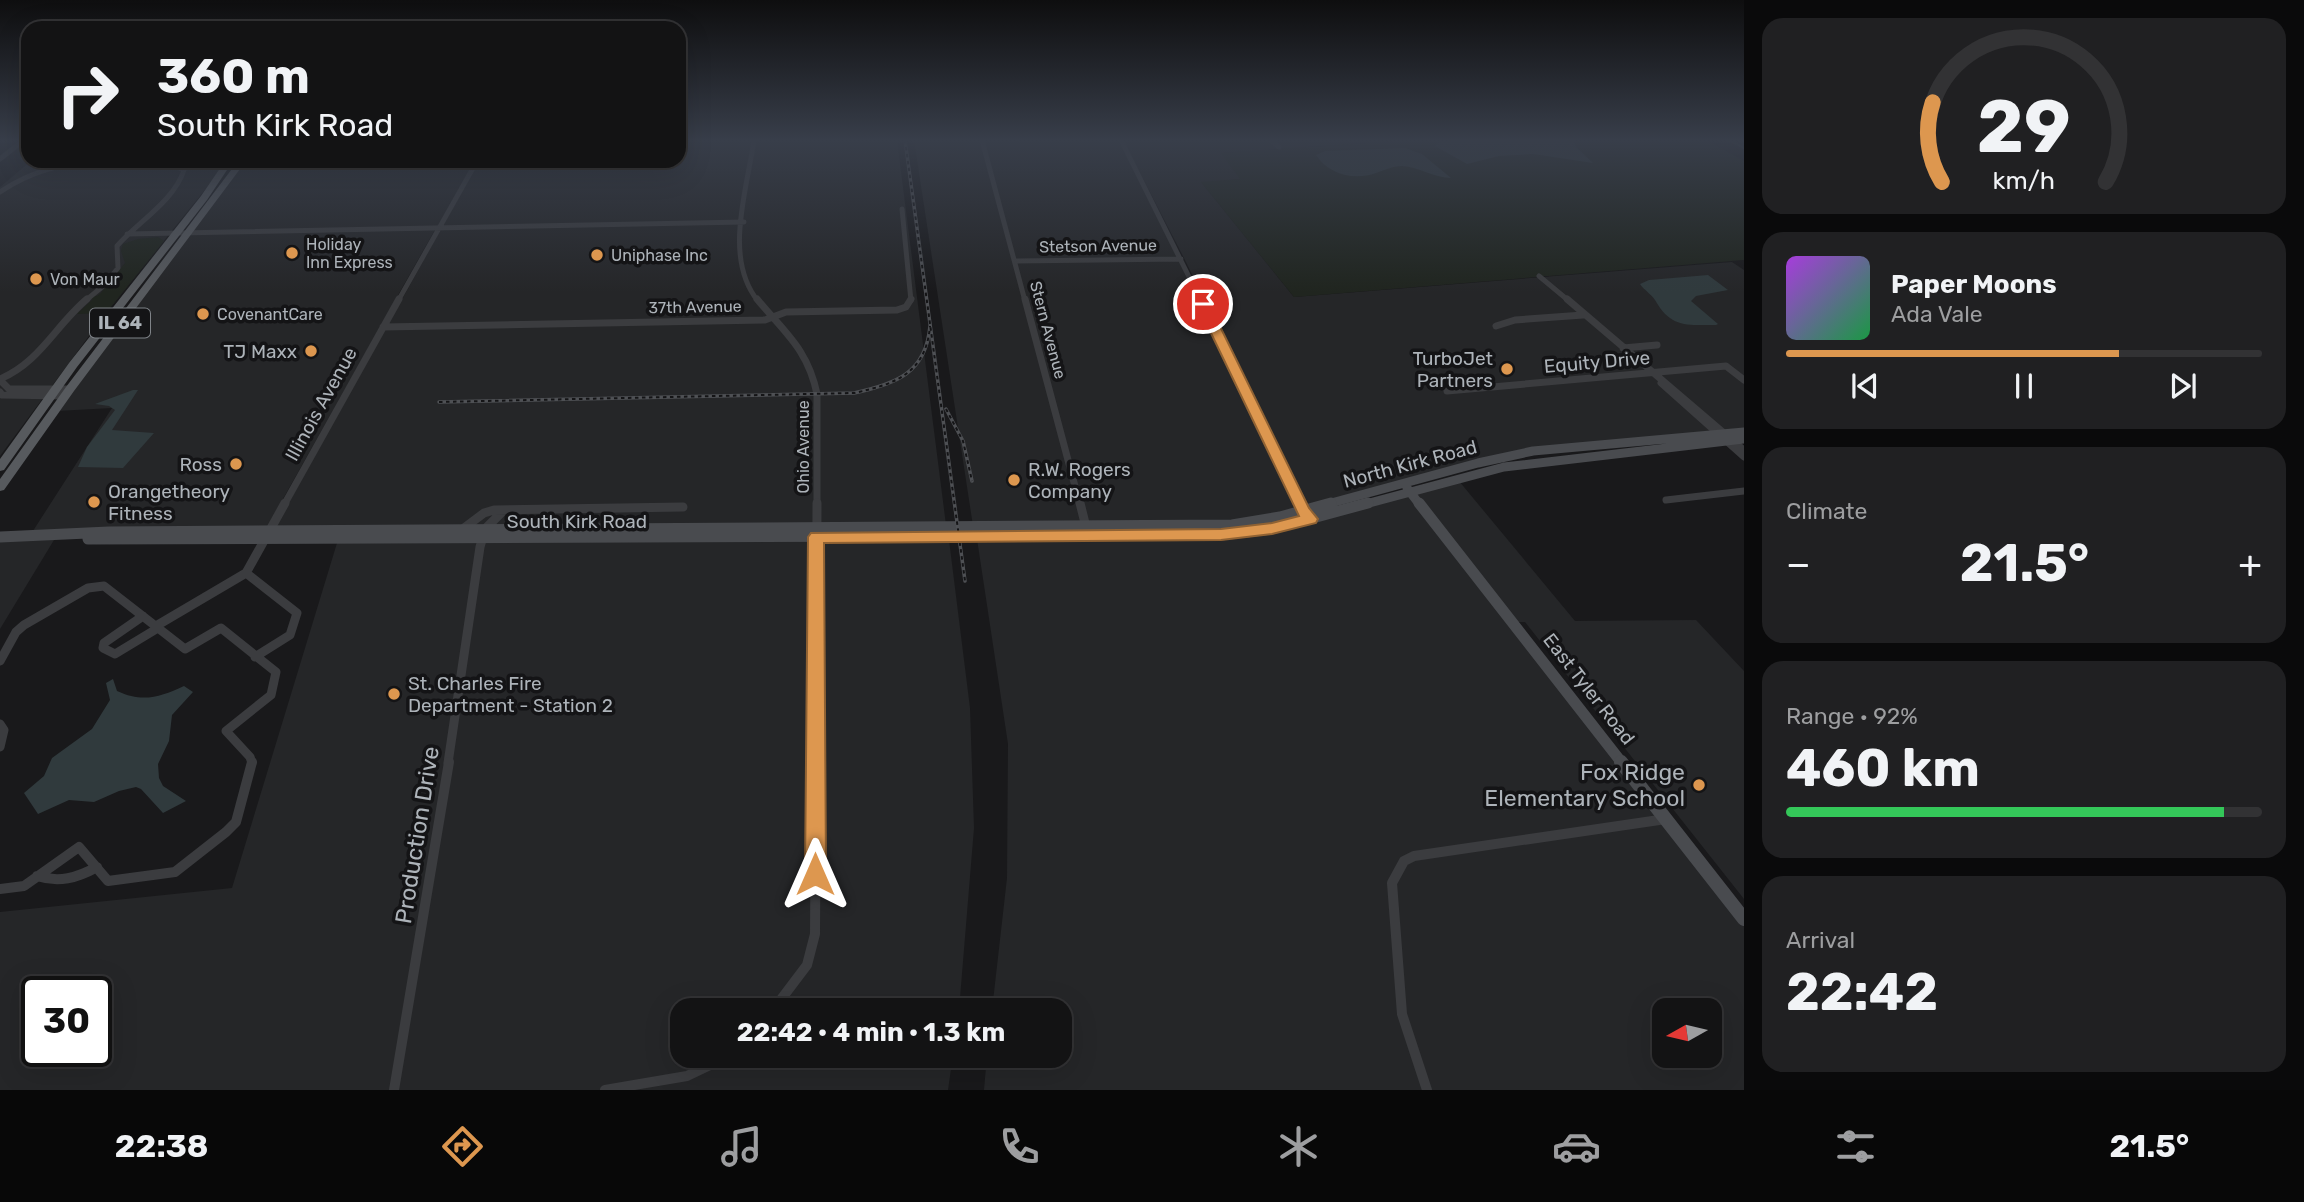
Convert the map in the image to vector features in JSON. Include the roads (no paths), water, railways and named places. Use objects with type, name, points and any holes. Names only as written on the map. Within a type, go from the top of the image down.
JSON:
[{"type":"main road","name":"IL 64","points":[[0,487],[61,392],[171,232],[205,191]]},
{"type":"main road","name":"IL 64","points":[[0,467],[219,191]]},
{"type":"main road","name":"North Kirk Road","points":[[1087,532],[1237,534],[1407,488],[1486,471],[1730,438],[1744,432]]},
{"type":"main road","name":"East Tyler Road","points":[[1407,488],[1744,919]]},
{"type":"main road","name":"South Kirk Road","points":[[0,537],[67,536],[102,541],[462,530],[483,534]]},
{"type":"main road","name":"South Kirk Road","points":[[266,536],[1087,532]]},
{"type":"street","points":[[13,388],[11,380],[35,358],[73,311],[102,287],[118,268],[120,263],[116,251],[126,235],[154,210],[170,191]]},
{"type":"street","name":"Illinois Avenue","points":[[246,573],[460,191]]},
{"type":"street","name":"Ohio Avenue","points":[[748,191],[740,258],[744,277],[755,298],[805,355],[815,382],[815,934],[807,965],[782,998]]},
{"type":"street","name":"Stern Avenue","points":[[996,191],[1087,532]]},
{"type":"street","points":[[1147,191],[1306,515]]},
{"type":"street","name":"37th Avenue","points":[[383,327],[773,317],[786,312],[906,307],[911,302],[902,209]]},
{"type":"street","points":[[126,235],[744,222]]},
{"type":"street","name":"Stetson Avenue","points":[[1015,261],[1181,259]]},
{"type":"street","points":[[1539,276],[1653,373],[1657,380],[1744,450]]},
{"type":"street","points":[[1496,326],[1514,320],[1583,314]]},
{"type":"street","points":[[1623,348],[1657,345]]},
{"type":"street","name":"Equity Drive","points":[[1447,391],[1726,366],[1744,380]]},
{"type":"street","points":[[19,371],[0,380],[9,389],[61,392]]},
{"type":"street","points":[[1,393],[16,397],[61,392]]},
{"type":"street","points":[[1730,438],[1744,457]]},
{"type":"street","points":[[1666,500],[1744,491]]},
{"type":"street","points":[[462,530],[484,513],[504,510],[683,507]]},
{"type":"street","points":[[483,534],[504,510]]},
{"type":"street","name":"Production Drive","points":[[394,1090],[457,711],[483,534]]},
{"type":"street","points":[[143,616],[104,643],[103,648],[115,654],[246,573],[297,613],[290,635],[255,657]]},
{"type":"street","points":[[0,661],[16,632],[24,625],[88,588],[104,586],[185,649],[221,628],[276,672],[271,695],[226,731],[250,757],[253,765],[236,822],[175,872],[108,881],[79,848],[24,886],[0,890]]},
{"type":"street","points":[[0,724],[5,730],[0,746]]},
{"type":"street","points":[[1427,1090],[1402,1014],[1392,883],[1404,862],[1414,856],[1666,819]]},
{"type":"street","points":[[37,876],[47,880],[71,879],[97,867]]},
{"type":"street","points":[[605,1090],[687,1077],[708,1068]]},
{"type":"railway","points":[[912,191],[965,581]]},
{"type":"railway","points":[[439,402],[854,393],[883,385],[906,374],[922,355],[930,326]]},
{"type":"railway","points":[[946,409],[963,441],[972,481]]},
{"type":"place","name":"Holiday Inn Express","points":[[292,253]]},
{"type":"place","name":"Uniphase Inc","points":[[597,255]]},
{"type":"place","name":"Von Maur","points":[[36,279]]},
{"type":"place","name":"CovenantCare","points":[[203,314]]},
{"type":"place","name":"TJ Maxx","points":[[311,351]]},
{"type":"place","name":"TurboJet Partners","points":[[1507,369]]},
{"type":"place","name":"Ross","points":[[236,464]]},
{"type":"place","name":"R.W. Rogers Company","points":[[1014,480]]},
{"type":"place","name":"Orangetheory Fitness","points":[[94,502]]},
{"type":"place","name":"St. Charles Fire Department - Station 2","points":[[394,694]]},
{"type":"place","name":"Fox Ridge Elementary School","points":[[1699,785]]}]
